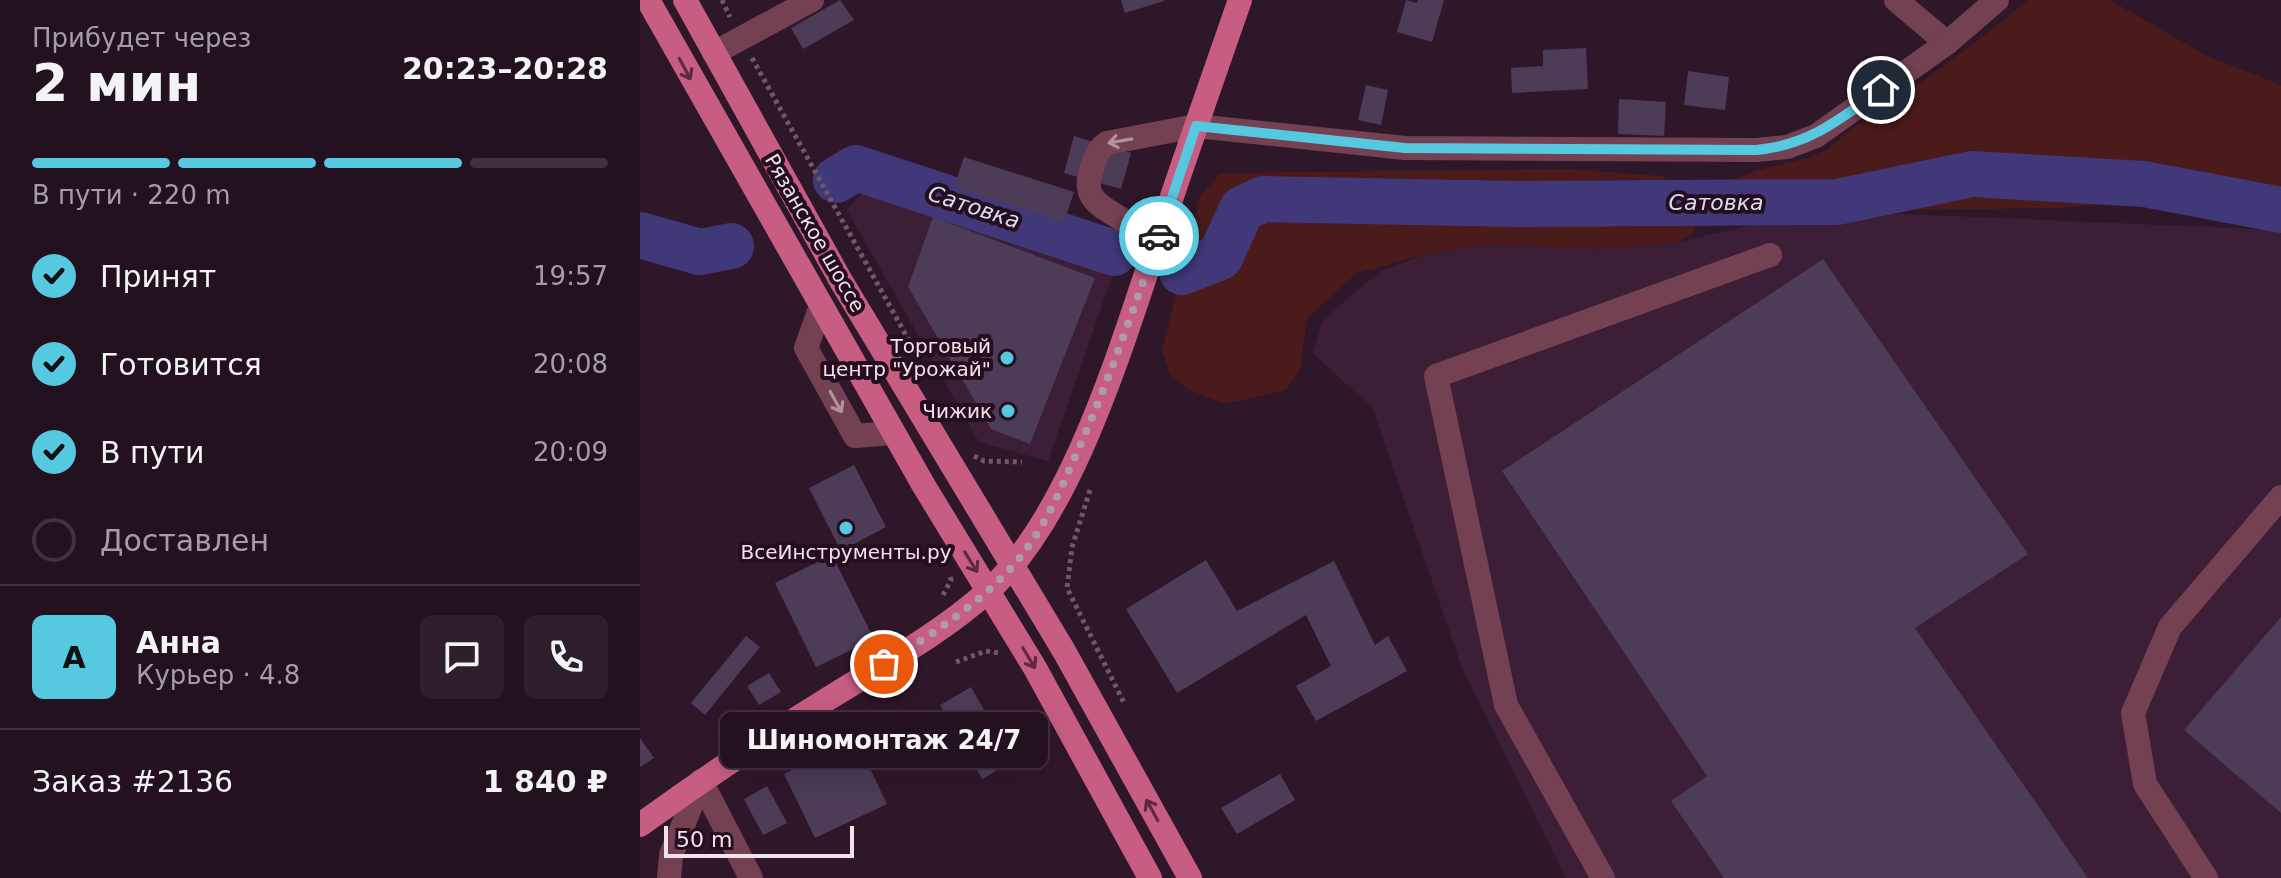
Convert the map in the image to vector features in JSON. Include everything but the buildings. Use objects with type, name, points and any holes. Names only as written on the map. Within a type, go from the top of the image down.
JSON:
[{"type":"main road","name":"Рязанское шоссе","points":[[648,0],[893,433],[1035,668],[1150,878]]},
{"type":"main road","name":"Рязанское шоссе","points":[[685,0],[841,281],[1064,651],[1190,878]]},
{"type":"main road","points":[[640,825],[701,781],[936,632],[989,591],[1012,568],[1051,512],[1091,421],[1240,0]]},
{"type":"street","points":[[714,53],[812,0]]},
{"type":"street","points":[[1896,0],[1947,43]]},
{"type":"street","points":[[1153,252],[1133,228],[1102,210],[1091,198],[1088,177],[1099,148],[1107,143],[1196,126],[1405,148],[1756,150],[1787,147],[1816,136],[1947,43],[1997,0]]},
{"type":"street","points":[[1603,878],[1506,705],[1436,376],[1770,255]]},
{"type":"street","points":[[821,306],[806,348],[855,436],[893,433]]},
{"type":"street","points":[[2206,878],[2145,784],[2133,713],[2170,627],[2281,497]]},
{"type":"street","points":[[669,878],[671,855],[701,781]]},
{"type":"street","points":[[701,781],[751,878]]},
{"type":"path","points":[[722,0],[801,152],[920,360]]},
{"type":"path","points":[[966,442],[974,455],[984,461],[1022,462]]},
{"type":"path","points":[[1072,547],[1067,588],[1089,637]]},
{"type":"path","points":[[933,604],[951,580],[948,570]]},
{"type":"path","points":[[956,662],[986,651],[1011,659]]},
{"type":"shaded area","points":[[2028,0],[2110,0],[2207,56],[2281,85],[2281,222],[2133,201],[2059,208],[1835,211],[1786,217],[1726,213],[1722,188],[1733,180],[1813,156],[1829,148],[1964,51]]},
{"type":"shaded area","points":[[1565,169],[1661,176],[1691,192],[1697,219],[1693,233],[1678,242],[1608,249],[1486,244],[1423,255],[1357,273],[1307,318],[1300,370],[1286,390],[1225,404],[1187,389],[1170,374],[1162,350],[1200,197],[1220,173]]},
{"type":"shaded area","name":"Торговый центр \"Урожай\"","points":[[868,187],[1116,265],[1048,461],[979,442],[847,210]]},
{"type":"shaded area","points":[[1835,211],[2281,230],[2281,878],[1566,878],[1462,668],[1373,409],[1313,353],[1323,319],[1381,271],[1423,255],[1486,244],[1608,249],[1678,242],[1792,216]]},
{"type":"waterway","name":"Сатовка","points":[[836,180],[856,168],[1114,253]]},
{"type":"waterway","name":"Сатовка","points":[[1182,272],[1220,257],[1242,209],[1263,199],[1517,204],[1837,202],[1972,174],[2144,184],[2281,210]]},
{"type":"waterway","name":"Сатовка","points":[[640,235],[700,252],[731,246]]},
{"type":"way so far","points":[[884,664],[936,632],[989,591],[1033,542],[1051,512],[1091,421],[1135,309],[1159,236]]},
{"type":"place","name":"Торговый центр \"Урожай\"","points":[[1007,358]]},
{"type":"place","name":"Чижик","points":[[1008,411]]},
{"type":"place","name":"ВсеИнструменты.ру","points":[[846,528]]},
{"type":"place","name":"Шиномонтаж 24/7","points":[[884,664]]},
{"type":"route","points":[[1159,236],[1196,126],[1405,148],[1756,150],[1787,147],[1816,136],[1881,90]]}]
